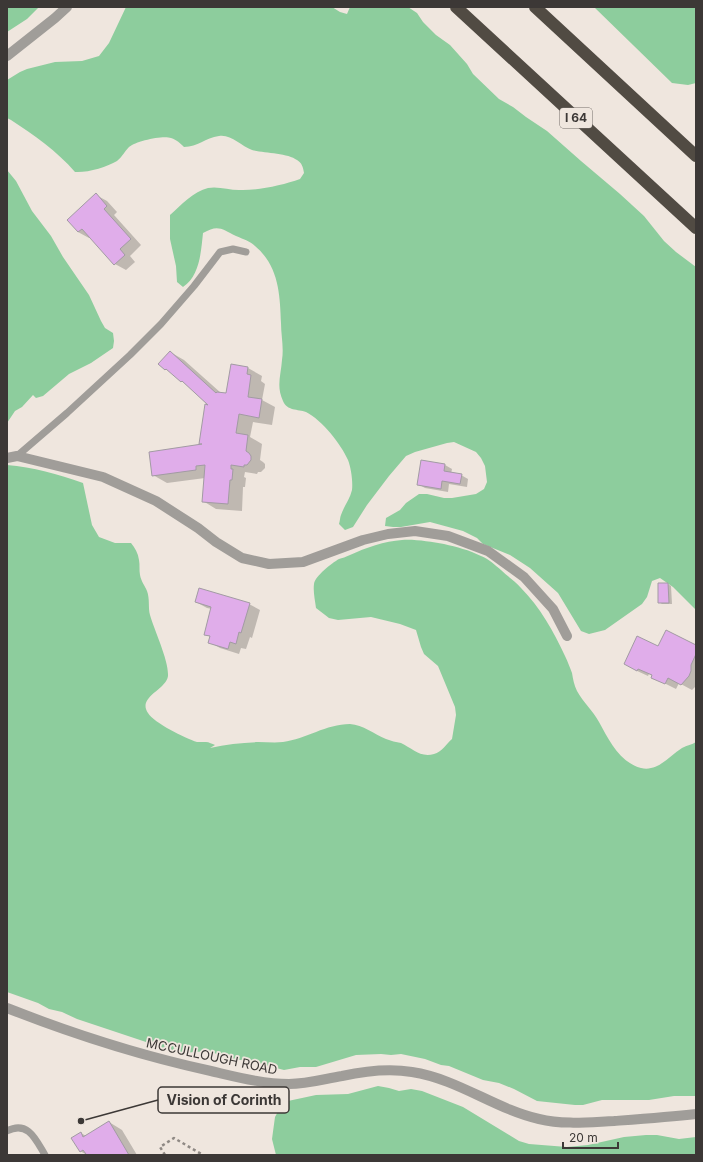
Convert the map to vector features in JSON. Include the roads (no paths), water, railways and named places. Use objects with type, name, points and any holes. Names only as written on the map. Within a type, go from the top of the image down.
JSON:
[{"type":"highway","name":"I 64","points":[[456,7],[696,228]]},
{"type":"highway","points":[[535,7],[696,156]]},
{"type":"street","points":[[7,56],[67,7]]},
{"type":"street","points":[[12,457],[102,477],[156,501],[242,558],[270,564],[303,562],[363,540],[388,534],[415,531],[448,536],[488,551],[524,577],[553,609],[567,636]]},
{"type":"street","name":"MCCULLOUGH ROAD","points":[[7,1008],[137,1053],[182,1065],[262,1082],[290,1084],[308,1083],[364,1072],[392,1070],[414,1072],[433,1076],[452,1083],[499,1106],[540,1120],[582,1123],[696,1114]]},
{"type":"lane","points":[[12,457],[67,413],[130,355],[161,324],[194,286],[220,252],[233,249],[246,252]]},
{"type":"lane","points":[[7,1131],[16,1128],[23,1128],[30,1131],[44,1155]]},
{"type":"place","name":"Vision of Corinth","points":[[81,1121]]}]
